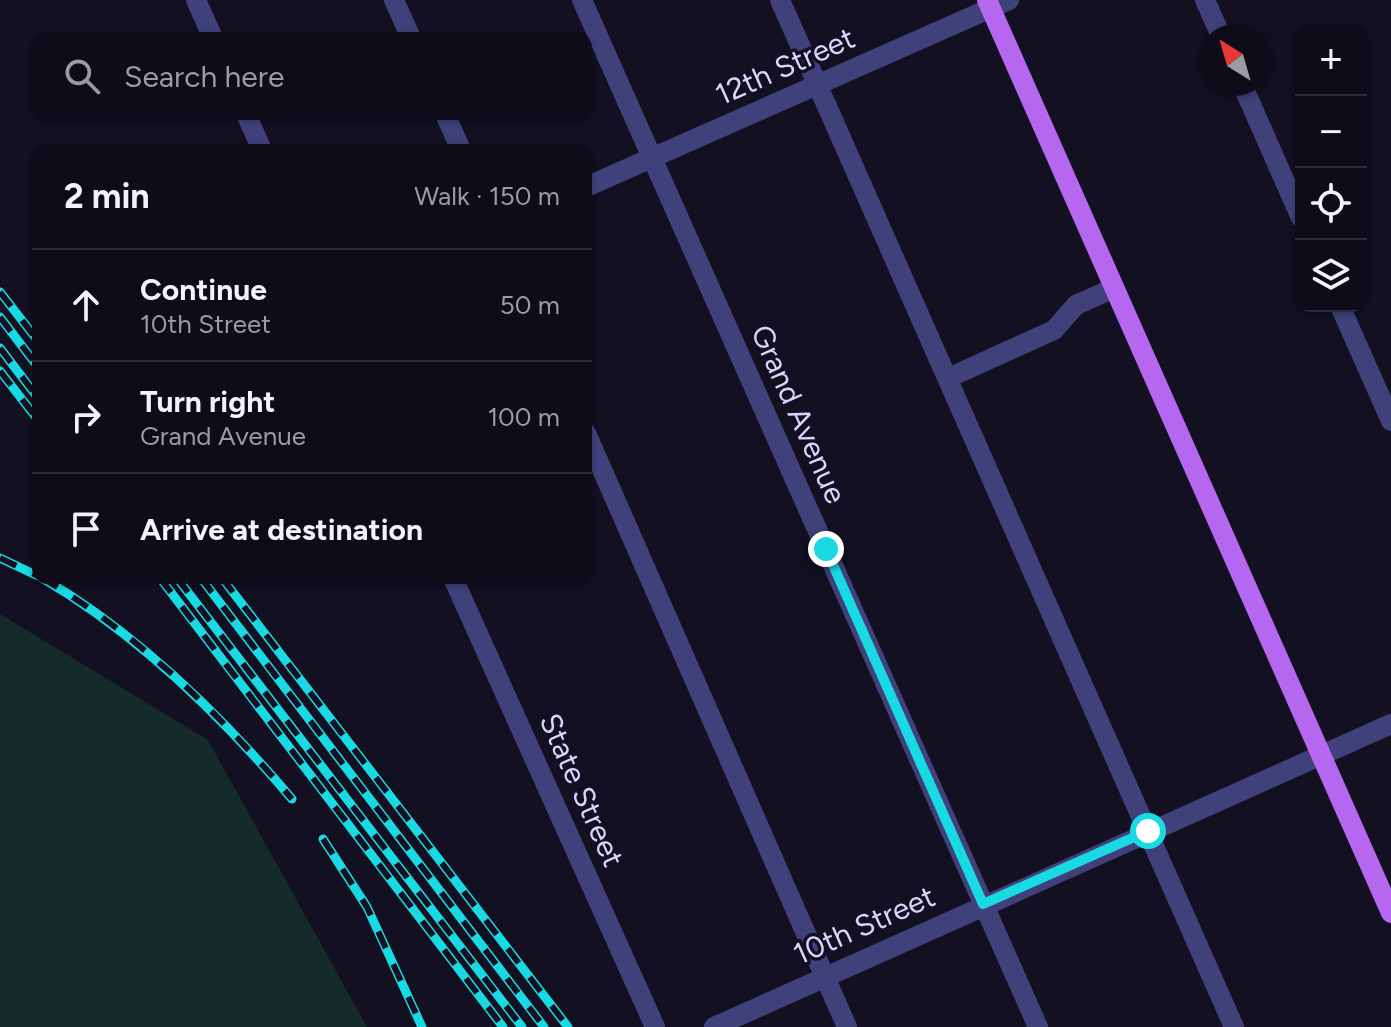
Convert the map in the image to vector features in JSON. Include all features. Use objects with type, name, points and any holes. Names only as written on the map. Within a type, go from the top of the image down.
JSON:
[{"type":"main road","points":[[995,3],[1114,288],[1391,913]]},
{"type":"street","points":[[196,0],[210,32]]},
{"type":"street","points":[[394,0],[408,32]]},
{"type":"street","name":"Grand Avenue","points":[[582,0],[1038,1027]]},
{"type":"street","points":[[780,0],[1234,1027]]},
{"type":"street","points":[[1205,0],[1216,24]]},
{"type":"street","name":"12th Street","points":[[592,184],[995,3]]},
{"type":"street","points":[[1247,96],[1295,204]]},
{"type":"street","points":[[249,120],[259,144]]},
{"type":"street","points":[[448,120],[458,144]]},
{"type":"street","points":[[948,378],[1054,330],[1076,305],[1114,288]]},
{"type":"street","points":[[1343,312],[1391,421]]},
{"type":"street","points":[[592,447],[847,1027]]},
{"type":"street","name":"State Street","points":[[456,584],[655,1027]]},
{"type":"street","name":"10th Street","points":[[714,1027],[1391,724]]},
{"type":"green space","points":[[0,614],[208,740],[367,1027],[0,1027]]},
{"type":"railway","points":[[0,292],[32,333]]},
{"type":"railway","points":[[0,317],[32,359]]},
{"type":"railway","points":[[0,348],[32,390]]},
{"type":"railway","points":[[0,371],[32,412]]},
{"type":"railway","points":[[0,558],[32,573]]},
{"type":"railway","points":[[52,584],[111,624],[176,678],[236,736],[292,799]]},
{"type":"railway","points":[[165,584],[503,1027]]},
{"type":"railway","points":[[182,584],[522,1027]]},
{"type":"railway","points":[[206,584],[544,1027]]},
{"type":"railway","points":[[227,584],[568,1027]]},
{"type":"railway","points":[[323,839],[367,907],[422,1027]]},
{"type":"route","points":[[826,549],[983,904],[1148,831]]}]
